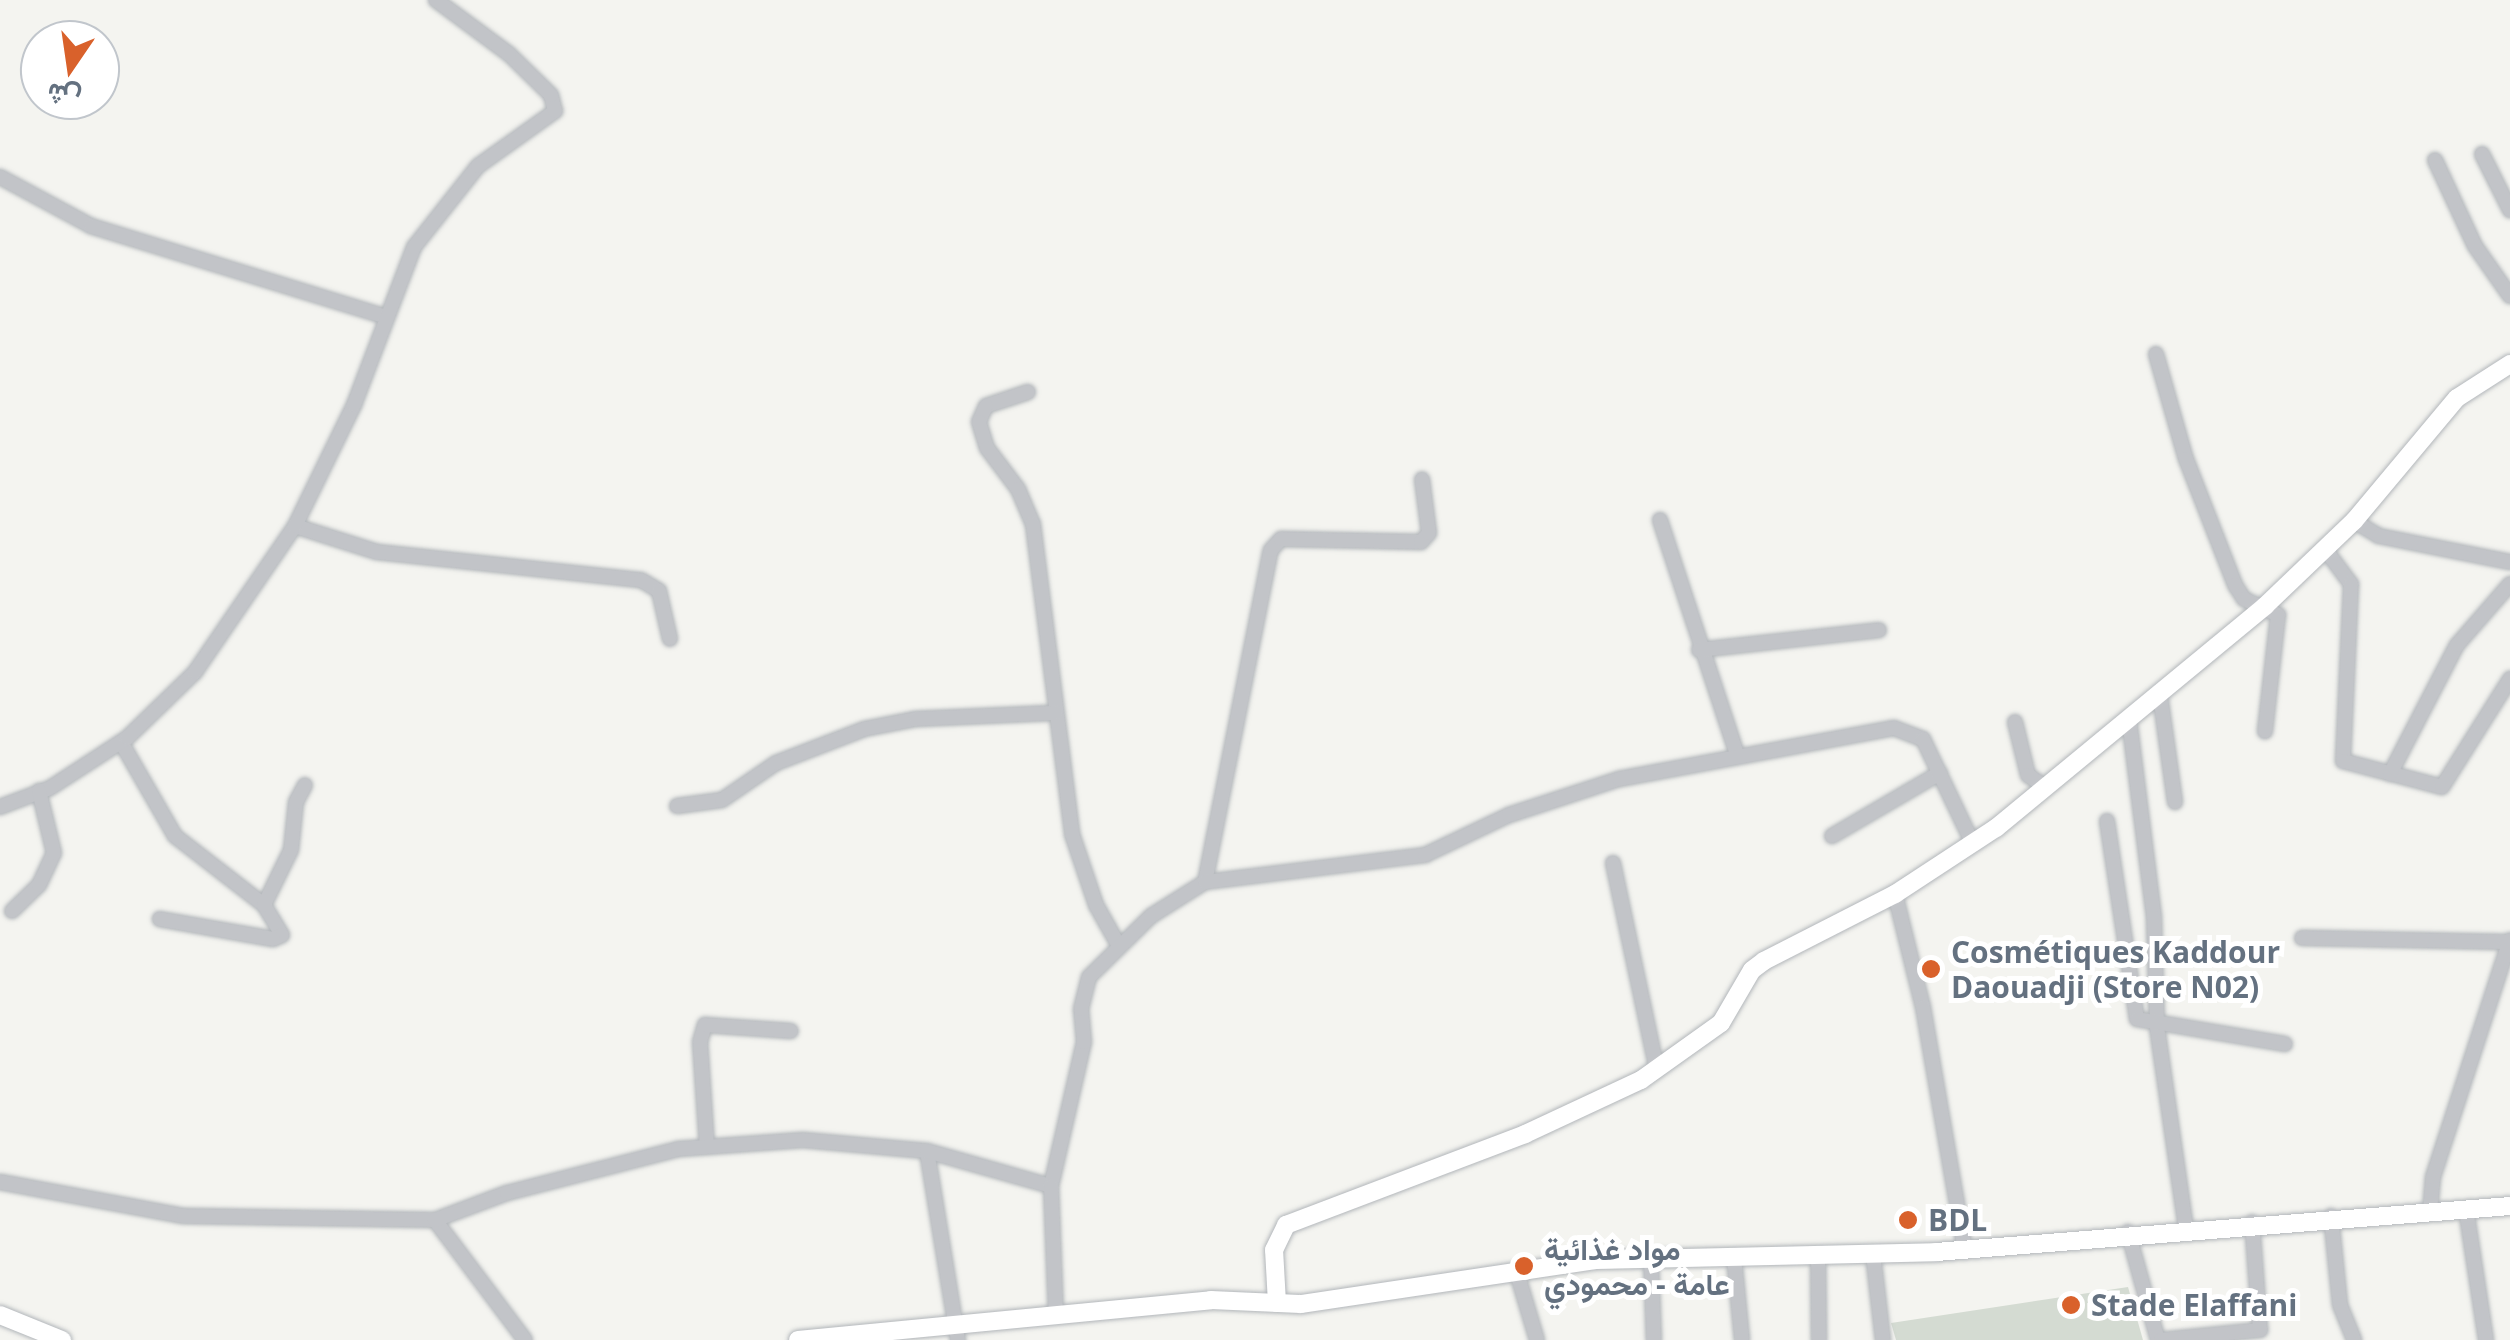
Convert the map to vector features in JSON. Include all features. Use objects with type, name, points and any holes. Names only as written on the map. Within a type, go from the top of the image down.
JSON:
[{"type":"main road","points":[[1278,1303],[1274,1250],[1286,1225],[1574,1114],[1657,1070],[1721,1023],[1752,970],[1894,894],[1973,844],[2160,695],[2264,606],[2354,521],[2457,398],[2510,364]]},
{"type":"main road","points":[[798,1340],[948,1334],[1056,1317],[1211,1300],[1278,1303],[1595,1260],[1965,1249],[2252,1222],[2510,1206]]},
{"type":"main road","points":[[0,1315],[62,1340]]},
{"type":"street","points":[[3,802],[38,791],[120,742],[155,718],[194,672],[295,526],[354,405],[384,316],[414,246],[458,186],[555,111],[551,94],[509,54],[436,0]]},
{"type":"street","points":[[2482,154],[2510,210]]},
{"type":"street","points":[[2434,160],[2475,246],[2510,296]]},
{"type":"street","points":[[0,177],[91,226],[384,316]]},
{"type":"street","points":[[2156,354],[2186,459],[2235,585],[2244,599],[2264,606],[2280,623],[2265,731]]},
{"type":"street","points":[[1028,392],[986,406],[979,422],[986,448],[1018,489],[1033,524],[1072,834],[1096,906],[1119,946]]},
{"type":"street","points":[[1205,882],[1271,550],[1281,539],[1421,542],[1429,533],[1422,478]]},
{"type":"street","points":[[1660,520],[1699,650],[1737,754]]},
{"type":"street","points":[[2354,521],[2379,536],[2510,562]]},
{"type":"street","points":[[295,526],[377,552],[641,580],[659,592],[670,638]]},
{"type":"street","points":[[2325,549],[2351,584],[2343,762],[2442,787],[2510,678]]},
{"type":"street","points":[[2390,774],[2457,644],[2510,584]]},
{"type":"street","points":[[1699,650],[1879,630]]},
{"type":"street","points":[[2160,695],[2175,802]]},
{"type":"street","points":[[677,806],[722,800],[776,763],[864,730],[916,720],[1056,712]]},
{"type":"street","points":[[2130,719],[2154,918],[2156,1027],[2186,1228]]},
{"type":"street","points":[[2014,722],[2028,775],[2044,786]]},
{"type":"street","points":[[1056,1317],[1050,1186],[1084,1042],[1083,990],[1119,946],[1151,916],[1205,882],[1425,855],[1573,792],[1737,754],[1906,728],[1923,739],[1973,844]]},
{"type":"street","points":[[120,742],[175,836],[264,906],[278,939],[160,919]]},
{"type":"street","points":[[1832,836],[1940,773]]},
{"type":"street","points":[[264,906],[291,850],[296,802],[305,785]]},
{"type":"street","points":[[12,912],[39,884],[54,853],[38,791]]},
{"type":"street","points":[[2108,820],[2132,1012],[2156,1027],[2285,1044]]},
{"type":"street","points":[[1612,864],[1657,1070]]},
{"type":"street","points":[[1894,894],[1923,1008],[1965,1249]]},
{"type":"street","points":[[2302,938],[2510,941],[2433,1177],[2430,1211]]},
{"type":"street","points":[[708,1147],[700,1042],[705,1025],[792,1031]]},
{"type":"street","points":[[0,1182],[184,1216],[435,1220],[508,1193],[708,1147],[802,1140],[927,1150],[1050,1186]]},
{"type":"street","points":[[927,1150],[948,1334]]},
{"type":"street","points":[[2466,1209],[2486,1340]]},
{"type":"street","points":[[2330,1216],[2340,1305],[2354,1340]]},
{"type":"street","points":[[435,1220],[525,1340]]},
{"type":"street","points":[[2128,1232],[2160,1340],[2260,1330],[2252,1222]]},
{"type":"street","points":[[1873,1254],[1883,1340]]},
{"type":"street","points":[[1818,1256],[1819,1340]]},
{"type":"street","points":[[1734,1258],[1742,1340]]},
{"type":"street","points":[[1651,1260],[1654,1340]]},
{"type":"street","points":[[1517,1273],[1537,1340]]},
{"type":"shaded area","name":"Stade Elaffani","points":[[2128,1287],[2143,1340],[1896,1340],[1891,1323]]},
{"type":"place","name":"Cosmétiques Kaddour Daouadji (Store N02)","points":[[1931,969]]},
{"type":"place","name":"BDL","points":[[1908,1220]]},
{"type":"place","name":"مواد غذائية عامة - محمودي","points":[[1524,1266]]},
{"type":"place","name":"Stade Elaffani","points":[[2071,1305]]}]
